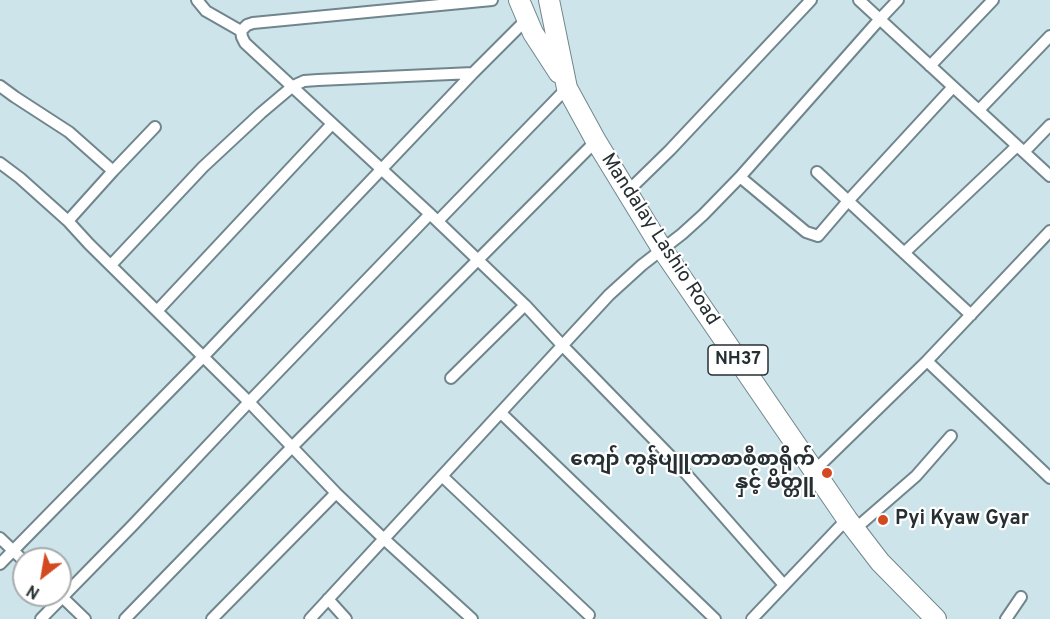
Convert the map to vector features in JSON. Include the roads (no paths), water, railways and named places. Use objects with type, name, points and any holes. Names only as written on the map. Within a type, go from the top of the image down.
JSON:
[{"type":"highway","name":"NH37","points":[[519,0],[533,33],[566,86]]},
{"type":"highway","name":"NH37","points":[[549,0],[566,86]]},
{"type":"highway","name":"Mandalay Lashio Road","points":[[566,86],[596,141],[662,249],[814,471],[880,562],[936,619]]},
{"type":"street","points":[[197,0],[206,11],[242,31],[245,43],[525,304],[674,460],[784,585]]},
{"type":"street","points":[[242,31],[253,23],[492,0]]},
{"type":"street","points":[[627,192],[670,150],[811,0]]},
{"type":"street","points":[[859,0],[1050,176]]},
{"type":"street","points":[[310,619],[609,295],[642,265],[682,234],[740,177],[898,0]]},
{"type":"street","points":[[930,66],[993,0]]},
{"type":"street","points":[[17,547],[203,357],[526,19]]},
{"type":"street","points":[[979,110],[1050,36]]},
{"type":"street","points":[[111,265],[203,167],[293,86],[304,81],[473,73]]},
{"type":"street","points":[[0,86],[69,132],[113,171]]},
{"type":"street","points":[[72,585],[319,330],[566,86]]},
{"type":"street","points":[[740,177],[806,232],[818,236],[953,87]]},
{"type":"street","points":[[157,311],[332,124]]},
{"type":"street","points":[[904,253],[1050,125]]},
{"type":"street","points":[[68,221],[155,127]]},
{"type":"street","points":[[125,619],[596,141]]},
{"type":"street","points":[[0,163],[68,221],[249,402],[336,493],[472,619]]},
{"type":"street","points":[[817,172],[970,315]]},
{"type":"street","points":[[814,471],[927,361],[1050,231]]},
{"type":"street","points":[[451,378],[525,304]]},
{"type":"street","points":[[927,361],[1050,477]]},
{"type":"street","points":[[501,413],[715,619]]},
{"type":"street","points":[[753,619],[784,585],[851,524],[916,476],[951,436]]},
{"type":"street","points":[[442,476],[589,615]]},
{"type":"street","points":[[212,619],[336,493]]},
{"type":"street","points":[[0,538],[12,550]]},
{"type":"street","points":[[0,564],[12,552]]},
{"type":"street","points":[[1006,619],[1021,597]]},
{"type":"street","points":[[328,599],[346,619]]},
{"type":"street","points":[[41,619],[51,607]]},
{"type":"street","points":[[72,607],[85,619]]},
{"type":"place","name":"ကျော် ကွန်ပျူတာစာစီစာရိုက် နှင့် မိတ္တူ","points":[[827,473]]},
{"type":"place","name":"Pyi Kyaw Gyar","points":[[883,520]]}]
